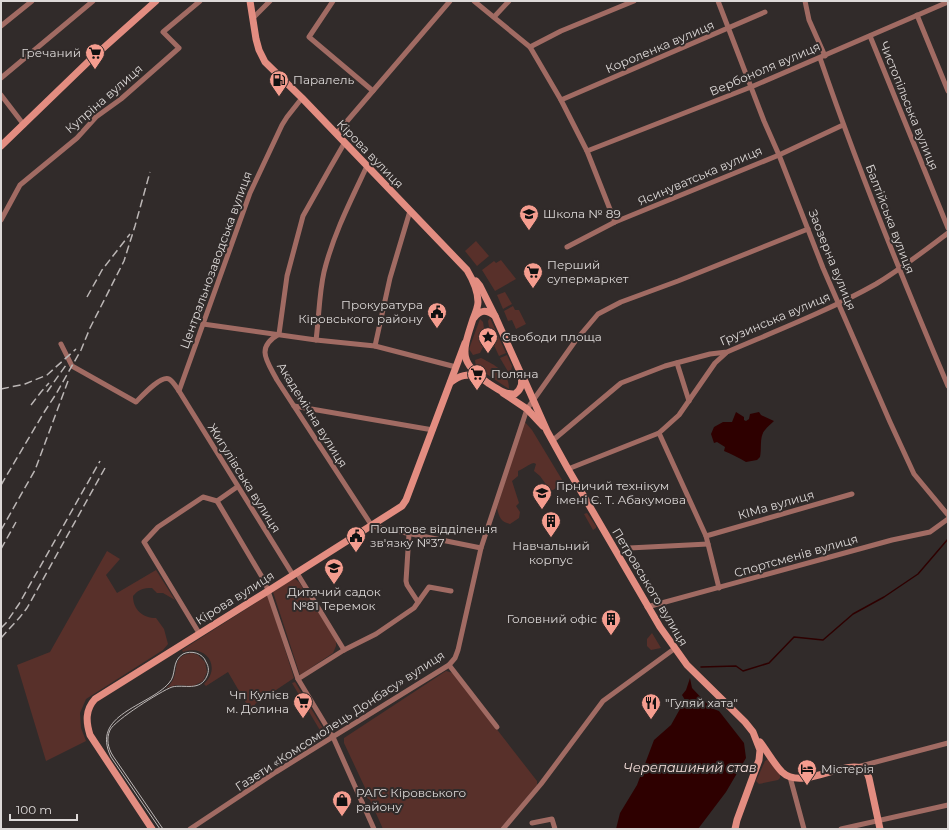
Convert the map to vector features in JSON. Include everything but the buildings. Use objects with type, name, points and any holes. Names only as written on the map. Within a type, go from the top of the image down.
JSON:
[{"type":"main road","points":[[1,146],[90,60],[156,1]]},
{"type":"main road","name":"Кірова вулиця","points":[[152,829],[90,735],[87,719],[88,710],[95,699],[372,526],[404,503],[451,382],[478,303],[476,287],[467,270],[345,142],[265,62],[259,50],[256,39],[250,1]]},
{"type":"main road","points":[[467,270],[480,286],[547,431]]},
{"type":"main road","points":[[474,318],[478,313],[483,311],[491,313],[494,316]]},
{"type":"main road","name":"Кірова вулиця","points":[[465,344],[464,355],[466,362],[479,376],[527,409],[547,431]]},
{"type":"main road","points":[[451,382],[458,377],[465,375],[471,374],[479,376]]},
{"type":"main road","points":[[501,392],[512,394],[519,391],[523,384],[521,374]]},
{"type":"main road","name":"Петровського вулиця","points":[[547,431],[647,607],[674,649],[692,670],[745,722],[753,732],[760,750],[759,760],[735,829]]},
{"type":"main road","points":[[753,732],[783,772],[790,777],[802,778],[857,767],[864,769],[868,773],[880,829]]},
{"type":"street","points":[[1,26],[26,3],[32,1]]},
{"type":"street","points":[[1,78],[93,1]]},
{"type":"street","name":"Купріна вулиця","points":[[1,220],[20,185],[77,138],[96,117],[121,99],[179,48],[163,32],[200,1]]},
{"type":"street","points":[[253,18],[270,1]]},
{"type":"street","points":[[333,1],[309,37],[373,91]]},
{"type":"street","points":[[336,134],[450,1]]},
{"type":"street","points":[[474,1],[530,47],[561,100],[588,151],[615,222]]},
{"type":"street","points":[[494,17],[509,1]]},
{"type":"street","points":[[530,47],[561,31],[634,1]]},
{"type":"street","name":"Заозерна вулиця","points":[[718,1],[764,121],[779,154],[808,229],[914,474],[948,515]]},
{"type":"street","name":"Балтійська вулиця","points":[[805,1],[809,20],[822,57],[842,125],[898,270],[948,386]]},
{"type":"street","name":"Вербоноля вулиця","points":[[588,151],[752,87],[948,2]]},
{"type":"street","name":"Короленка вулиця","points":[[561,100],[765,12]]},
{"type":"street","points":[[917,15],[948,91]]},
{"type":"street","name":"Чистопільська вулиця","points":[[870,36],[948,228]]},
{"type":"street","points":[[1,94],[24,125]]},
{"type":"street","name":"Центральнозаводська вулиця","points":[[179,391],[250,193],[282,125],[302,98]]},
{"type":"street","name":"Ясинуватська вулиця","points":[[567,247],[615,222],[779,154],[842,125]]},
{"type":"street","points":[[279,334],[287,276],[303,216],[345,142]]},
{"type":"street","points":[[316,340],[324,273],[332,246],[348,206],[368,166]]},
{"type":"street","points":[[376,346],[390,278],[410,211]]},
{"type":"street","name":"Газети «Комсомолець Донбасу» вулиця","points":[[190,829],[276,772],[449,665],[455,658],[481,548],[527,409],[576,340],[598,314],[621,302],[808,229]]},
{"type":"street","name":"Грузинська вулиця","points":[[552,441],[621,383],[665,366],[711,354],[727,352],[839,303],[876,284],[898,270],[948,233]]},
{"type":"street","points":[[203,324],[316,340],[376,346],[456,366]]},
{"type":"street","name":"Академічна вулиця","points":[[279,334],[270,339],[267,344],[264,354],[268,363],[294,406],[372,526]]},
{"type":"street","name":"Жигулівська вулиця","points":[[61,344],[72,366],[136,402],[158,381],[164,378],[171,381],[179,391],[237,487],[344,650]]},
{"type":"street","points":[[568,469],[659,433],[679,415],[715,362],[727,352]]},
{"type":"street","points":[[711,354],[715,362]]},
{"type":"street","name":"Грузинська вулиця","points":[[665,366],[711,354]]},
{"type":"street","points":[[678,363],[689,401]]},
{"type":"street","points":[[294,406],[433,430]]},
{"type":"street","points":[[659,433],[706,536],[719,588]]},
{"type":"street","points":[[216,501],[237,487]]},
{"type":"street","name":"КІМа вулиця","points":[[706,536],[852,494]]},
{"type":"street","points":[[199,633],[144,542],[158,527],[203,497],[216,501],[265,582],[298,679],[333,738],[374,829]]},
{"type":"street","name":"Спортсменів вулиця","points":[[647,607],[892,540],[930,532],[948,519]]},
{"type":"street","points":[[372,526],[481,548]]},
{"type":"street","points":[[409,534],[406,581],[418,602]]},
{"type":"street","points":[[629,548],[708,544]]},
{"type":"street","points":[[298,679],[344,650],[376,634],[414,608],[429,587],[451,591]]},
{"type":"street","points":[[504,829],[603,701],[674,649]]},
{"type":"street","points":[[449,665],[497,727]]},
{"type":"street","points":[[857,767],[948,744]]},
{"type":"street","points":[[790,777],[804,829]]},
{"type":"street","points":[[841,829],[948,805]]},
{"type":"street","points":[[532,823],[552,819],[555,829]]},
{"type":"shaded area","points":[[476,241],[489,256],[477,266],[465,251]]},
{"type":"shaded area","points":[[501,260],[516,279],[495,291],[482,270],[494,261],[496,263]]},
{"type":"shaded area","points":[[505,292],[512,304],[503,309],[497,295]]},
{"type":"shaded area","points":[[513,306],[515,310],[519,310],[526,324],[516,329],[512,320],[508,321],[504,311]]},
{"type":"shaded area","points":[[490,318],[506,353],[499,356],[491,339],[488,321]]},
{"type":"shaded area","points":[[480,319],[483,322],[486,341],[480,353],[473,355],[469,349]]},
{"type":"shaded area","points":[[507,355],[512,366],[510,375],[500,358]]},
{"type":"shaded area","points":[[481,358],[496,366],[504,374],[507,378],[509,389],[476,367],[475,360]]},
{"type":"shaded area","points":[[524,421],[532,430],[564,483],[553,490],[550,490],[540,476],[534,471],[536,464],[534,463],[518,471],[518,476],[512,481],[519,503],[516,506],[520,512],[519,518],[510,524],[501,519],[497,508]]},
{"type":"shaded area","points":[[587,513],[596,526],[593,530],[584,514]]},
{"type":"shaded area","points":[[107,551],[120,559],[106,575],[117,593],[156,570],[175,600],[163,593],[157,593],[152,588],[149,588],[141,589],[137,592],[133,596],[133,601],[137,609],[143,615],[156,618],[164,629],[168,644],[163,650],[86,699],[80,713],[81,728],[86,741],[46,761],[17,665],[50,652]]},
{"type":"shaded area","points":[[294,578],[299,582],[336,640],[336,646],[333,653],[300,675],[273,592]]},
{"type":"shaded area","points":[[268,595],[294,678],[255,704],[253,715],[228,672],[206,686],[204,684],[212,671],[209,659],[199,651],[191,650],[183,652],[182,650]]},
{"type":"shaded area","points":[[652,633],[661,648],[651,650],[647,646],[647,639]]},
{"type":"shaded area","points":[[192,653],[198,655],[205,662],[207,672],[203,681],[193,686],[176,685],[166,688],[173,680],[179,659],[186,654]]},
{"type":"shaded area","points":[[446,671],[453,673],[537,781],[537,785],[500,829],[383,829],[370,800],[367,798],[367,792],[344,743],[344,738]]},
{"type":"shaded area","points":[[295,682],[324,730],[321,732],[292,683]]},
{"type":"shaded area","points":[[768,759],[780,774],[780,778],[778,780],[759,784],[756,781],[765,761]]},
{"type":"water","points":[[736,412],[744,417],[744,420],[746,421],[749,419],[750,414],[759,412],[761,415],[774,421],[763,433],[761,439],[761,454],[757,460],[746,462],[724,451],[725,447],[717,442],[714,443],[711,434],[714,427],[723,422],[732,422]]},
{"type":"water","name":"Черепашиний став","points":[[690,678],[692,688],[711,708],[719,711],[744,743],[746,758],[726,792],[698,829],[616,829],[620,813],[637,785],[654,740],[671,725],[685,700],[682,695],[686,690]]},
{"type":"waterway","points":[[701,667],[736,666],[743,671],[769,663],[794,637],[823,640],[853,614],[884,597],[918,574],[948,539]]},
{"type":"tram line","points":[[160,829],[111,757],[107,742],[108,731],[115,721],[124,713],[160,691],[169,683],[173,676],[175,664],[179,657],[183,654],[193,652],[200,654],[208,666],[207,676],[204,681],[196,686],[172,687],[158,694],[114,725],[110,730],[108,737],[109,747],[113,756],[163,829]]},
{"type":"railway","points":[[1,485],[81,350],[90,328],[124,261],[150,172]]},
{"type":"railway","points":[[87,297],[102,270],[130,234]]},
{"type":"railway","points":[[1,389],[25,384],[47,375],[76,349]]},
{"type":"railway","points":[[47,392],[66,365]]},
{"type":"railway","points":[[1,530],[35,470],[68,381]]},
{"type":"railway","points":[[31,405],[49,383]]},
{"type":"railway","points":[[1,628],[19,604],[100,461]]},
{"type":"railway","points":[[1,638],[27,608],[105,468]]},
{"type":"railway","points":[[1,549],[16,522]]},
{"type":"place","name":"Гречаний","points":[[95,70]]},
{"type":"place","name":"Паралель","points":[[279,97]]},
{"type":"place","name":"Школа № 89","points":[[529,231]]},
{"type":"place","name":"Перший супермаркет","points":[[533,289]]},
{"type":"place","name":"Прокуратура Кіровського району","points":[[437,329]]},
{"type":"place","name":"Свободи площа","points":[[488,354]]},
{"type":"place","name":"Поляна","points":[[477,391]]},
{"type":"place","name":"Гірничий технікум імені Є. Т. Абакумова","points":[[542,510]]},
{"type":"place","name":"Навчальний корпус","points":[[551,538]]},
{"type":"place","name":"Поштове відділення зв'язку №37","points":[[356,553]]},
{"type":"place","name":"Дитячий садок №81 Теремок","points":[[334,585]]},
{"type":"place","name":"Головний офіс","points":[[611,636]]},
{"type":"place","name":"Чп Кулієв м. Долина","points":[[303,719]]},
{"type":"place","name":"\"Гуляй хата\"","points":[[651,720]]},
{"type":"place","name":"Містерія","points":[[807,786]]},
{"type":"place","name":"РАГС Кіровського району","points":[[342,817]]}]
